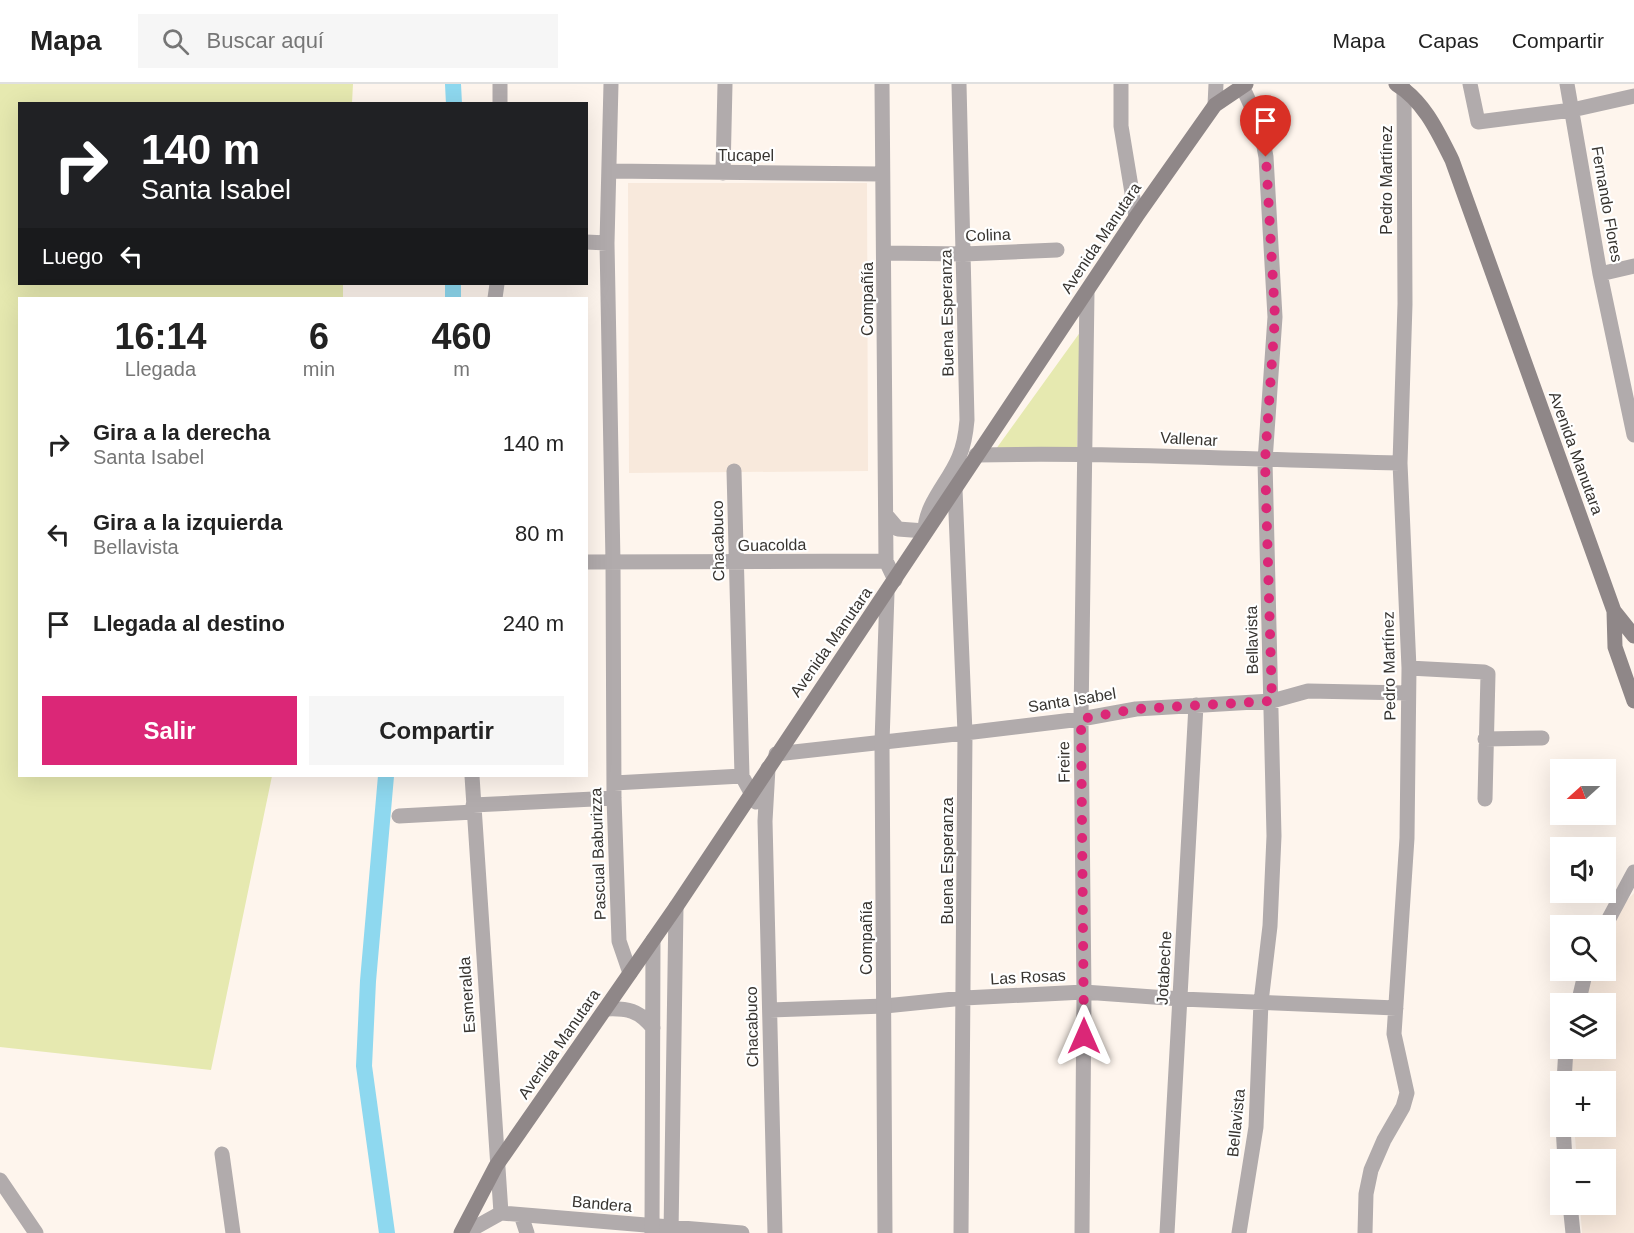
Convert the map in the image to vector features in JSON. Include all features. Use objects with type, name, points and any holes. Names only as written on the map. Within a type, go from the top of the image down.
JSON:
[{"type":"main road","name":"Avenida Manutara","points":[[463,1233],[496,1166],[676,907],[1136,217],[1215,105],[1244,85]]},
{"type":"main road","name":"Avenida Manutara","points":[[1400,86],[1433,121],[1452,160],[1614,611],[1634,636]]},
{"type":"main road","name":"Avenida Manutara","points":[[1614,611],[1614,647],[1634,701]]},
{"type":"street","points":[[500,84],[500,102]]},
{"type":"street","name":"Pascual Baburizza","points":[[611,84],[607,243],[613,562],[614,798],[619,941],[630,973]]},
{"type":"street","points":[[723,173],[725,84]]},
{"type":"street","name":"Compañía","points":[[882,84],[886,561],[891,587],[885,644],[882,742],[885,1233]]},
{"type":"street","name":"Buena Esperanza","points":[[925,531],[928,512],[959,456],[968,420],[959,84]]},
{"type":"street","points":[[1121,84],[1121,126],[1136,217]]},
{"type":"street","points":[[1215,105],[1216,84]]},
{"type":"street","points":[[1470,84],[1479,122],[1572,110],[1634,96]]},
{"type":"street","name":"Fernando Flores","points":[[1567,84],[1600,274],[1634,431]]},
{"type":"street","name":"Bellavista","points":[[1239,1233],[1256,1127],[1274,836],[1265,461],[1275,317],[1266,157],[1260,125],[1244,85]]},
{"type":"street","name":"Pedro Martínez","points":[[1365,1233],[1366,1194],[1371,1170],[1384,1140],[1403,1107],[1407,1093],[1394,1034],[1407,838],[1409,668],[1400,463],[1405,304],[1400,86]]},
{"type":"street","name":"Tucapel","points":[[610,171],[881,174]]},
{"type":"street","points":[[588,242],[607,243]]},
{"type":"street","name":"Colina","points":[[884,253],[964,254],[1057,250]]},
{"type":"street","points":[[1600,274],[1634,266]]},
{"type":"street","name":"Freire","points":[[1082,1233],[1084,992],[1081,719],[1087,292]]},
{"type":"street","name":"Vallenar","points":[[976,455],[1085,453],[1265,461],[1400,463]]},
{"type":"street","name":"Chacabuco","points":[[734,471],[742,776],[752,790],[765,821]]},
{"type":"street","name":"Buena Esperanza","points":[[956,489],[965,733],[961,1233]]},
{"type":"street","points":[[886,515],[898,529],[925,531]]},
{"type":"street","name":"Guacolda","points":[[588,562],[886,561]]},
{"type":"street","points":[[862,628],[875,632],[885,644]]},
{"type":"street","points":[[1409,668],[1488,674],[1485,799]]},
{"type":"street","name":"Santa Isabel","points":[[776,754],[1081,719],[1136,709],[1272,701],[1308,691],[1408,693]]},
{"type":"street","name":"Jotabeche","points":[[1167,1233],[1196,705]]},
{"type":"street","points":[[1485,739],[1542,738]]},
{"type":"street","name":"Chacabuco","points":[[768,768],[765,821],[775,1233]]},
{"type":"street","points":[[614,783],[742,776]]},
{"type":"street","name":"Esmeralda","points":[[472,777],[496,1166],[501,1213]]},
{"type":"street","points":[[399,816],[614,798]]},
{"type":"street","points":[[1611,915],[1634,872]]},
{"type":"street","points":[[1619,902],[1634,890]]},
{"type":"street","points":[[671,1230],[676,907]]},
{"type":"street","points":[[652,1230],[653,940]]},
{"type":"street","name":"Las Rosas","points":[[770,1010],[885,1006],[964,998],[1084,992],[1181,999],[1396,1008]]},
{"type":"street","points":[[606,1009],[629,1008],[645,1017],[653,1028]]},
{"type":"street","points":[[222,1154],[233,1233]]},
{"type":"street","points":[[0,1180],[36,1233]]},
{"type":"street","points":[[463,1233],[501,1213]]},
{"type":"street","name":"Bandera","points":[[501,1213],[652,1230],[742,1233]]},
{"type":"street","points":[[521,1215],[527,1233]]},
{"type":"street","points":[[1571,1215],[1573,1233]]},
{"type":"shaded area","points":[[628,183],[867,183],[868,471],[629,473]]},
{"type":"shaded area","points":[[1634,893],[1634,1233],[1582,1233],[1581,1215],[1616,1215],[1616,1149],[1576,1149],[1575,1137],[1616,1137],[1616,1071],[1571,1071],[1571,1059],[1616,1059],[1616,993],[1583,993],[1586,981],[1616,981],[1616,920],[1627,900]]},
{"type":"green space","points":[[0,84],[353,84],[352,102],[18,102],[18,285],[343,285],[343,297],[18,297],[18,777],[272,777],[211,1070],[0,1047]]},
{"type":"green space","points":[[1081,331],[1077,452],[996,449]]},
{"type":"waterway","points":[[453,84],[454,102]]},
{"type":"waterway","points":[[453,285],[453,297]]},
{"type":"waterway","points":[[386,777],[368,981],[364,1066],[387,1233]]},
{"type":"route","points":[[1084,1036],[1081,719],[1136,709],[1272,701],[1265,461],[1275,317],[1266,157]]}]
